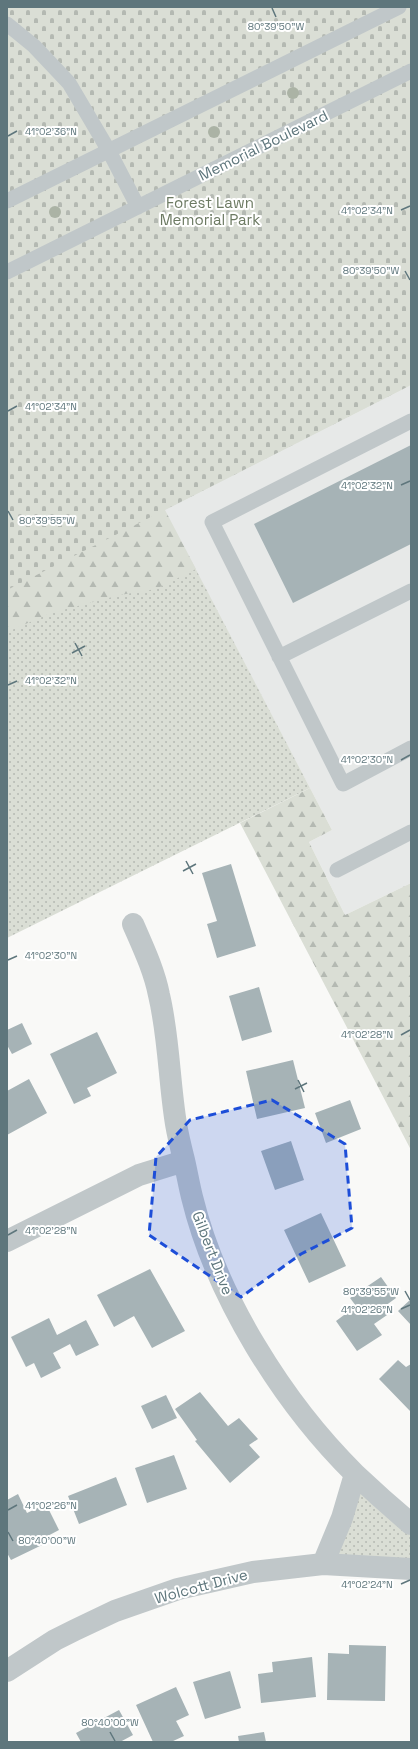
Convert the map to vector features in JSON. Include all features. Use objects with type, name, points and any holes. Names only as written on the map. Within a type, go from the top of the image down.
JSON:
[{"type":"street","name":"Gilbert Drive","points":[[133,924],[152,968],[159,995],[166,1031],[176,1124],[192,1198],[205,1240],[220,1279],[244,1326],[268,1366],[292,1401],[329,1446],[355,1474],[411,1524]]},
{"type":"street","points":[[7,1241],[139,1175],[184,1161]]},
{"type":"street","points":[[323,1564],[342,1518],[355,1474]]},
{"type":"street","name":"Wolcott Drive","points":[[7,1671],[55,1640],[75,1630],[115,1611],[178,1589],[253,1572],[323,1564],[411,1569]]},
{"type":"lane","points":[[7,201],[399,7]]},
{"type":"lane","points":[[7,24],[34,46],[69,83],[109,151],[138,207]]},
{"type":"lane","name":"Memorial Boulevard","points":[[7,272],[411,71]]},
{"type":"lane","points":[[411,421],[212,522],[342,784],[411,748]]},
{"type":"lane","points":[[279,657],[411,591]]},
{"type":"lane","points":[[337,870],[411,832]]},
{"type":"highlighted area","points":[[272,1100],[345,1144],[352,1228],[301,1254],[241,1297],[149,1235],[156,1157],[190,1120]]},
{"type":"shaded area","points":[[411,385],[411,883],[345,915],[309,842],[332,830],[164,510]]},
{"type":"green space","name":"Forest Lawn Memorial Park","points":[[7,7],[411,7],[411,385],[7,590]]},
{"type":"green space","points":[[411,385],[165,510],[196,569],[156,589],[120,595],[51,613],[7,632],[7,531]]},
{"type":"green space","points":[[192,562],[310,788],[7,938],[7,590]]},
{"type":"green space","points":[[310,788],[332,830],[309,842],[345,915],[411,883],[411,1150],[240,823]]},
{"type":"green space","points":[[355,1474],[411,1524],[411,1569],[323,1564]]},
{"type":"building","points":[[411,445],[411,544],[293,603],[254,524]]},
{"type":"building","points":[[231,864],[256,946],[217,958],[207,924],[217,921],[202,873]]},
{"type":"building","points":[[259,987],[272,1032],[242,1041],[229,996]]},
{"type":"building","points":[[22,1023],[32,1044],[12,1054],[7,1045],[7,1030]]},
{"type":"building","points":[[97,1032],[117,1073],[87,1088],[91,1096],[74,1104],[50,1054]]},
{"type":"building","points":[[293,1060],[305,1108],[257,1119],[246,1071]]},
{"type":"building","points":[[29,1079],[47,1113],[7,1135],[7,1091]]},
{"type":"building","points":[[350,1100],[361,1129],[326,1143],[315,1113]]},
{"type":"building","points":[[291,1141],[304,1180],[275,1190],[261,1151]]},
{"type":"building","points":[[321,1213],[346,1266],[309,1283],[284,1230]]},
{"type":"building","points":[[150,1269],[185,1331],[152,1348],[134,1316],[114,1327],[97,1295]]},
{"type":"building","points":[[381,1277],[396,1298],[385,1306],[390,1313],[374,1324],[382,1335],[357,1351],[336,1321],[356,1306],[350,1298]]},
{"type":"building","points":[[411,1299],[411,1325],[398,1311]]},
{"type":"building","points":[[49,1318],[57,1335],[86,1320],[99,1345],[76,1356],[70,1344],[53,1353],[61,1368],[41,1378],[34,1363],[26,1367],[11,1337]]},
{"type":"building","points":[[398,1360],[406,1367],[411,1364],[411,1412],[379,1379]]},
{"type":"building","points":[[200,1392],[228,1426],[239,1418],[258,1439],[249,1445],[260,1457],[230,1483],[195,1441],[197,1440],[175,1409]]},
{"type":"building","points":[[166,1395],[177,1418],[152,1429],[141,1406]]},
{"type":"building","points":[[174,1455],[187,1489],[147,1503],[135,1468]]},
{"type":"building","points":[[116,1477],[127,1505],[79,1524],[68,1496]]},
{"type":"building","points":[[18,1494],[27,1513],[46,1504],[59,1530],[40,1540],[42,1545],[11,1560],[7,1553],[7,1500]]},
{"type":"building","points":[[349,1645],[386,1646],[385,1701],[327,1700],[328,1653],[349,1654]]},
{"type":"building","points":[[312,1657],[316,1697],[261,1703],[258,1674],[273,1672],[272,1662]]},
{"type":"building","points":[[230,1671],[241,1708],[205,1719],[193,1682]]},
{"type":"building","points":[[176,1687],[189,1715],[176,1721],[184,1736],[171,1742],[153,1742],[136,1705]]},
{"type":"building","points":[[119,1710],[133,1735],[120,1742],[81,1742],[76,1733]]},
{"type":"building","points":[[264,1732],[266,1742],[239,1742],[238,1736]]}]
